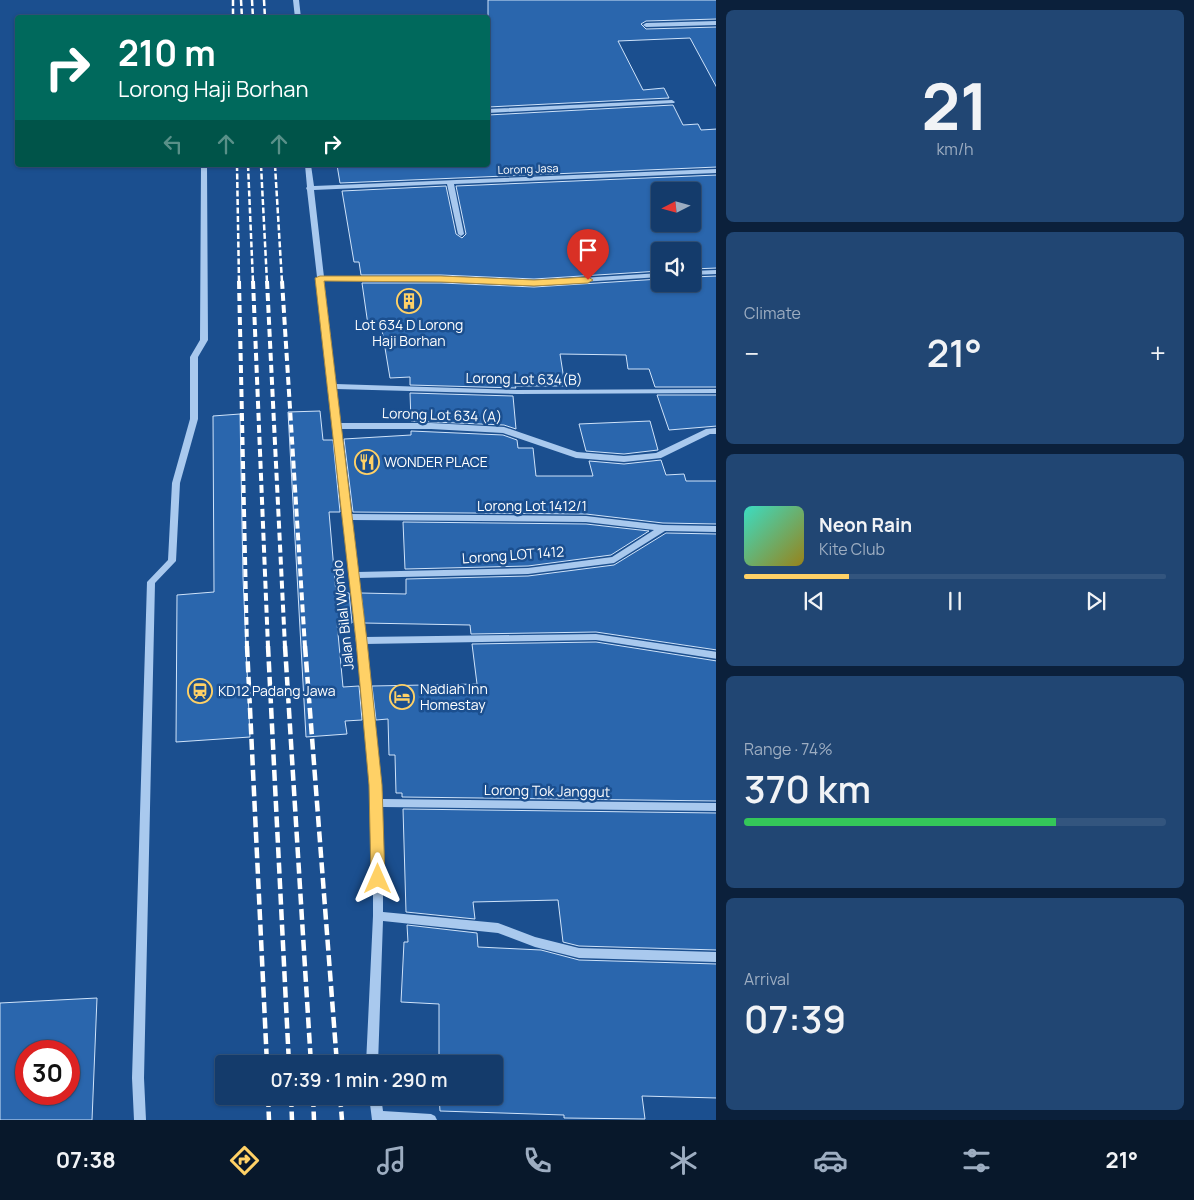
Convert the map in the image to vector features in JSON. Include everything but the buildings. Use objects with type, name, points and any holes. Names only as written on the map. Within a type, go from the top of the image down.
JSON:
[{"type":"street","points":[[296,0],[298,15]]},
{"type":"street","points":[[646,25],[716,23]]},
{"type":"street","points":[[490,111],[672,102]]},
{"type":"street","points":[[140,1120],[138,1078],[152,582],[172,561],[176,482],[194,419],[194,357],[204,340],[204,167]]},
{"type":"street","name":"Jalan Bilal Wondo","points":[[308,167],[331,386],[362,641],[378,804],[378,916],[372,1055]]},
{"type":"street","name":"Lorong Jasa","points":[[310,188],[716,171]]},
{"type":"street","points":[[450,182],[461,234]]},
{"type":"street","points":[[701,273],[716,272]]},
{"type":"street","points":[[320,278],[441,279],[534,283],[651,276]]},
{"type":"street","name":"Lorong Lot 634(B)","points":[[331,386],[517,392],[716,391]]},
{"type":"street","name":"Lorong Lot 634 (A)","points":[[336,426],[430,426],[504,430],[576,456],[624,459],[658,456],[708,431],[716,431]]},
{"type":"street","name":"Lorong Lot 1412/1","points":[[347,517],[586,519],[663,528],[716,529]]},
{"type":"street","name":"Lorong LOT 1412","points":[[354,575],[528,571],[614,560],[663,528]]},
{"type":"street","points":[[362,641],[596,637],[716,656]]},
{"type":"street","name":"Lorong Tok Janggut","points":[[378,804],[716,807]]},
{"type":"street","points":[[378,916],[498,928],[535,942],[579,953],[716,957]]},
{"type":"street","points":[[377,1105],[378,1119],[432,1120]]},
{"type":"railway","points":[[233,0],[233,15]]},
{"type":"railway","points":[[241,0],[242,15]]},
{"type":"railway","points":[[252,0],[253,15]]},
{"type":"railway","points":[[264,0],[265,15]]},
{"type":"railway","points":[[237,167],[239,282]]},
{"type":"railway","points":[[248,167],[253,282]]},
{"type":"railway","points":[[261,167],[267,282]]},
{"type":"railway","points":[[275,167],[282,282]]},
{"type":"railway","points":[[239,281],[247,647]]},
{"type":"railway","points":[[253,281],[268,647]]},
{"type":"railway","points":[[267,281],[285,647]]},
{"type":"railway","points":[[282,281],[305,647]]},
{"type":"railway","points":[[247,646],[267,1055]]},
{"type":"railway","points":[[268,646],[289,1055]]},
{"type":"railway","points":[[285,646],[310,1055]]},
{"type":"railway","points":[[305,646],[336,1055]]},
{"type":"railway","points":[[268,1105],[269,1120]]},
{"type":"railway","points":[[291,1105],[292,1120]]},
{"type":"railway","points":[[313,1105],[314,1120]]},
{"type":"railway","points":[[341,1105],[342,1120]]},
{"type":"place","name":"Lot 634 D Lorong Haji Borhan","points":[[409,301]]},
{"type":"place","name":"WONDER PLACE","points":[[367,462]]},
{"type":"place","name":"KD12 Padang Jawa","points":[[200,691]]},
{"type":"place","name":"Nadiah Inn Homestay","points":[[402,697]]},
{"type":"route","points":[[378,879],[378,804],[362,641],[320,278],[441,279],[534,283],[588,280]]}]
